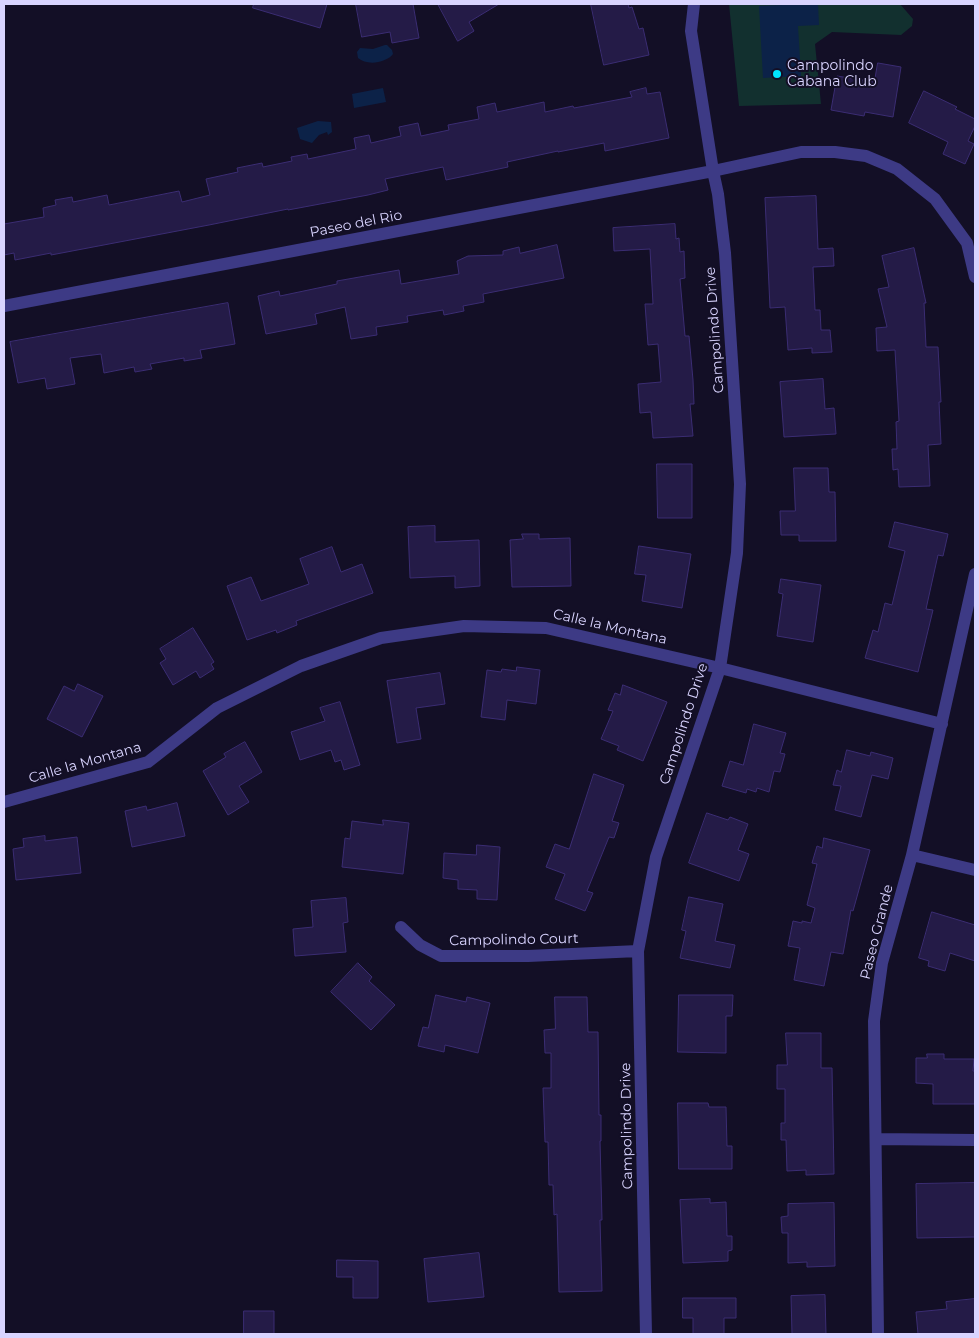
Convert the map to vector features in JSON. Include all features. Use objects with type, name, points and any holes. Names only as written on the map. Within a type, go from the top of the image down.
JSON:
[{"type":"street","name":"Campolindo Drive","points":[[646,1334],[638,951],[656,857],[720,668],[737,553],[740,484],[725,252],[718,194],[691,31],[694,4]]},
{"type":"street","points":[[713,170],[801,152],[835,152],[866,156],[897,169],[935,199],[967,243],[975,277]]},
{"type":"street","name":"Paseo del Rio","points":[[4,306],[713,170]]},
{"type":"street","name":"Paseo Grande","points":[[878,1334],[874,1021],[882,963],[912,855],[975,574]]},
{"type":"street","name":"Calle la Montana","points":[[4,802],[148,762],[217,708],[301,666],[381,638],[464,626],[546,628],[720,668],[942,724]]},
{"type":"street","points":[[912,855],[975,870]]},
{"type":"street","name":"Campolindo Court","points":[[401,927],[420,945],[441,956],[528,956],[638,951]]},
{"type":"street","points":[[876,1139],[975,1140]]},
{"type":"green space","name":"Campolindo Cabana Club","points":[[729,4],[900,4],[913,19],[912,26],[901,35],[832,32],[815,44],[821,104],[739,106]]},
{"type":"water","points":[[818,4],[819,25],[798,26],[801,76],[763,78],[759,6]]},
{"type":"water","points":[[385,45],[392,50],[393,54],[386,60],[371,63],[358,58],[357,52],[360,48],[373,49]]},
{"type":"water","points":[[383,88],[386,102],[354,108],[352,94]]},
{"type":"water","points":[[318,121],[331,122],[332,132],[328,135],[327,132],[319,135],[312,143],[300,139],[297,128]]},
{"type":"building","points":[[254,4],[327,4],[320,28],[253,8]]},
{"type":"building","points":[[356,4],[413,4],[419,38],[392,43],[390,32],[362,37]]},
{"type":"building","points":[[438,4],[499,4],[469,22],[474,31],[458,41]]},
{"type":"building","points":[[591,4],[628,4],[629,8],[632,7],[639,29],[643,28],[649,55],[604,65]]},
{"type":"building","points":[[878,63],[901,67],[893,117],[865,112],[864,116],[831,110],[837,76],[874,82]]},
{"type":"building","points":[[646,88],[647,94],[660,92],[669,138],[605,151],[604,143],[558,151],[507,162],[508,167],[446,180],[443,167],[385,179],[388,190],[368,195],[51,255],[51,253],[15,260],[14,253],[4,255],[4,224],[44,217],[43,208],[56,205],[55,200],[72,197],[73,202],[107,195],[109,205],[179,191],[182,202],[210,195],[206,179],[238,172],[237,168],[262,163],[263,167],[292,161],[291,157],[307,154],[308,159],[356,149],[354,138],[369,135],[371,143],[401,136],[399,127],[418,123],[421,136],[449,130],[448,125],[479,119],[477,107],[495,103],[497,112],[544,102],[545,112],[632,97],[630,92]]},
{"type":"building","points":[[924,91],[957,107],[955,109],[975,119],[975,126],[968,141],[974,144],[965,164],[943,154],[948,142],[909,123]]},
{"type":"building","points":[[816,196],[818,249],[833,248],[834,266],[813,267],[815,310],[820,310],[821,330],[830,330],[832,352],[812,353],[812,348],[788,350],[785,307],[770,308],[765,198]]},
{"type":"building","points":[[675,224],[676,239],[679,238],[680,252],[684,251],[685,278],[680,279],[685,336],[689,336],[693,380],[694,404],[690,404],[693,436],[653,438],[651,412],[640,413],[638,384],[661,382],[658,344],[648,345],[645,304],[653,304],[650,249],[614,251],[613,228]]},
{"type":"building","points":[[557,245],[564,278],[483,294],[484,302],[463,306],[464,311],[444,315],[443,310],[407,316],[408,322],[376,327],[377,335],[351,339],[345,307],[315,314],[317,324],[266,334],[258,296],[279,291],[280,296],[337,284],[337,281],[399,270],[401,284],[459,274],[457,261],[468,256],[503,255],[503,251],[519,247],[520,253]]},
{"type":"building","points":[[914,248],[926,303],[924,303],[926,347],[938,347],[941,444],[928,445],[930,486],[899,487],[898,469],[893,470],[892,449],[897,449],[896,422],[899,421],[895,350],[877,351],[876,328],[887,327],[878,289],[889,287],[882,256]]},
{"type":"building","points":[[228,303],[235,344],[200,350],[202,358],[184,361],[184,358],[150,364],[152,369],[135,372],[134,367],[104,373],[101,354],[70,358],[75,384],[47,389],[45,378],[18,383],[10,342]]},
{"type":"building","points":[[823,379],[825,409],[834,408],[836,434],[784,437],[780,382]]},
{"type":"building","points":[[657,464],[692,464],[692,518],[658,518]]},
{"type":"building","points":[[794,468],[828,468],[829,492],[835,492],[836,541],[799,541],[799,535],[781,535],[780,511],[795,511]]},
{"type":"building","points":[[895,522],[948,534],[943,556],[938,555],[926,609],[933,610],[918,672],[865,658],[873,630],[878,632],[885,603],[892,605],[905,551],[889,547]]},
{"type":"building","points":[[435,526],[435,542],[479,540],[480,586],[455,588],[455,576],[410,578],[408,527]]},
{"type":"building","points":[[522,534],[539,534],[539,539],[570,538],[571,586],[512,587],[510,540],[523,539]]},
{"type":"building","points":[[639,546],[691,554],[682,608],[642,601],[646,575],[635,574]]},
{"type":"building","points":[[332,547],[341,572],[362,564],[373,593],[296,621],[297,625],[277,633],[276,630],[247,640],[227,586],[251,577],[261,601],[309,584],[300,559]]},
{"type":"building","points":[[781,579],[821,585],[813,642],[777,636],[783,594],[779,593]]},
{"type":"building","points":[[193,628],[214,662],[211,664],[214,669],[200,678],[196,671],[173,685],[160,663],[166,659],[160,649]]},
{"type":"building","points":[[517,667],[540,670],[536,704],[507,700],[505,720],[481,717],[487,670],[501,672],[502,669],[516,671]]},
{"type":"building","points":[[440,673],[445,704],[416,708],[421,739],[397,743],[387,681]]},
{"type":"building","points":[[78,684],[103,696],[82,737],[47,719],[64,686],[74,691]]},
{"type":"building","points":[[623,685],[667,702],[643,761],[617,750],[619,746],[601,739],[613,711],[608,710],[615,693],[620,695]]},
{"type":"building","points":[[340,702],[360,765],[344,770],[341,760],[335,762],[331,750],[300,760],[291,732],[325,721],[320,708]]},
{"type":"building","points":[[754,724],[786,733],[780,753],[785,754],[780,772],[774,771],[769,792],[757,788],[756,792],[747,789],[746,793],[722,786],[730,761],[743,765]]},
{"type":"building","points":[[245,742],[262,772],[239,786],[249,802],[228,815],[203,771],[226,757],[224,754]]},
{"type":"building","points":[[847,750],[870,756],[871,752],[893,758],[888,779],[872,775],[861,817],[835,810],[841,786],[833,785],[837,770],[841,772]]},
{"type":"building","points":[[594,774],[624,785],[612,821],[619,823],[614,838],[609,837],[587,891],[593,893],[585,911],[555,899],[565,874],[546,867],[555,844],[569,849]]},
{"type":"building","points":[[177,803],[185,836],[132,847],[125,811],[146,806],[147,810]]},
{"type":"building","points":[[707,813],[728,820],[730,817],[748,824],[738,850],[749,854],[739,881],[689,863]]},
{"type":"building","points":[[383,820],[409,823],[403,874],[342,867],[345,838],[350,839],[352,821],[383,825]]},
{"type":"building","points":[[45,836],[45,841],[77,837],[81,873],[16,880],[13,849],[24,847],[23,839]]},
{"type":"building","points":[[824,838],[870,850],[853,911],[851,910],[843,954],[831,952],[824,986],[794,980],[800,948],[788,946],[793,921],[811,923],[815,908],[807,905],[817,864],[812,863],[817,846],[822,848]]},
{"type":"building","points":[[477,845],[500,847],[497,900],[477,899],[477,890],[458,889],[458,880],[443,878],[444,853],[476,855]]},
{"type":"building","points":[[689,897],[723,904],[715,941],[735,945],[730,968],[680,958],[686,931],[682,930]]},
{"type":"building","points":[[346,898],[348,922],[343,923],[346,952],[295,956],[293,929],[313,927],[311,901]]},
{"type":"building","points":[[932,912],[975,925],[975,961],[950,953],[945,971],[928,966],[929,961],[919,958]]},
{"type":"building","points":[[358,963],[372,977],[369,981],[395,1005],[371,1030],[331,992]]},
{"type":"building","points":[[436,995],[466,1002],[467,997],[490,1003],[478,1053],[445,1045],[444,1052],[418,1046],[423,1027],[428,1028]]},
{"type":"building","points":[[679,995],[733,995],[732,1016],[726,1016],[726,1053],[678,1052]]},
{"type":"building","points":[[555,997],[587,997],[588,1032],[598,1032],[599,1115],[601,1115],[602,1220],[600,1220],[602,1291],[559,1292],[557,1214],[554,1215],[553,1185],[549,1185],[548,1142],[545,1142],[543,1088],[551,1088],[551,1053],[545,1053],[544,1030],[555,1029]]},
{"type":"building","points":[[786,1033],[821,1033],[821,1068],[832,1068],[834,1174],[806,1175],[806,1170],[787,1171],[786,1140],[781,1140],[781,1123],[785,1123],[785,1089],[777,1089],[777,1065],[787,1065]]},
{"type":"building","points":[[927,1054],[944,1054],[944,1059],[974,1059],[975,1104],[933,1104],[933,1084],[916,1083],[916,1058],[927,1058]]},
{"type":"building","points":[[678,1103],[708,1103],[709,1107],[726,1107],[727,1146],[732,1146],[732,1169],[679,1169]]},
{"type":"building","points":[[975,1183],[975,1237],[917,1238],[916,1184]]},
{"type":"building","points":[[710,1199],[710,1203],[726,1202],[727,1236],[732,1236],[732,1250],[728,1251],[728,1261],[683,1263],[680,1200]]},
{"type":"building","points":[[834,1203],[835,1266],[807,1267],[807,1262],[788,1263],[788,1233],[782,1233],[781,1217],[788,1216],[788,1204]]},
{"type":"building","points":[[479,1253],[484,1297],[428,1302],[424,1259]]},
{"type":"building","points":[[337,1260],[378,1261],[378,1298],[353,1298],[353,1277],[337,1277]]},
{"type":"building","points":[[825,1295],[826,1334],[792,1334],[791,1296]]},
{"type":"building","points":[[683,1298],[736,1298],[736,1318],[724,1318],[724,1334],[693,1334],[693,1318],[683,1318]]},
{"type":"building","points":[[975,1299],[975,1334],[918,1334],[916,1312],[947,1309],[946,1302]]},
{"type":"building","points":[[244,1311],[274,1311],[274,1334],[244,1334]]},
{"type":"place","name":"Campolindo Cabana Club","points":[[777,74]]}]
